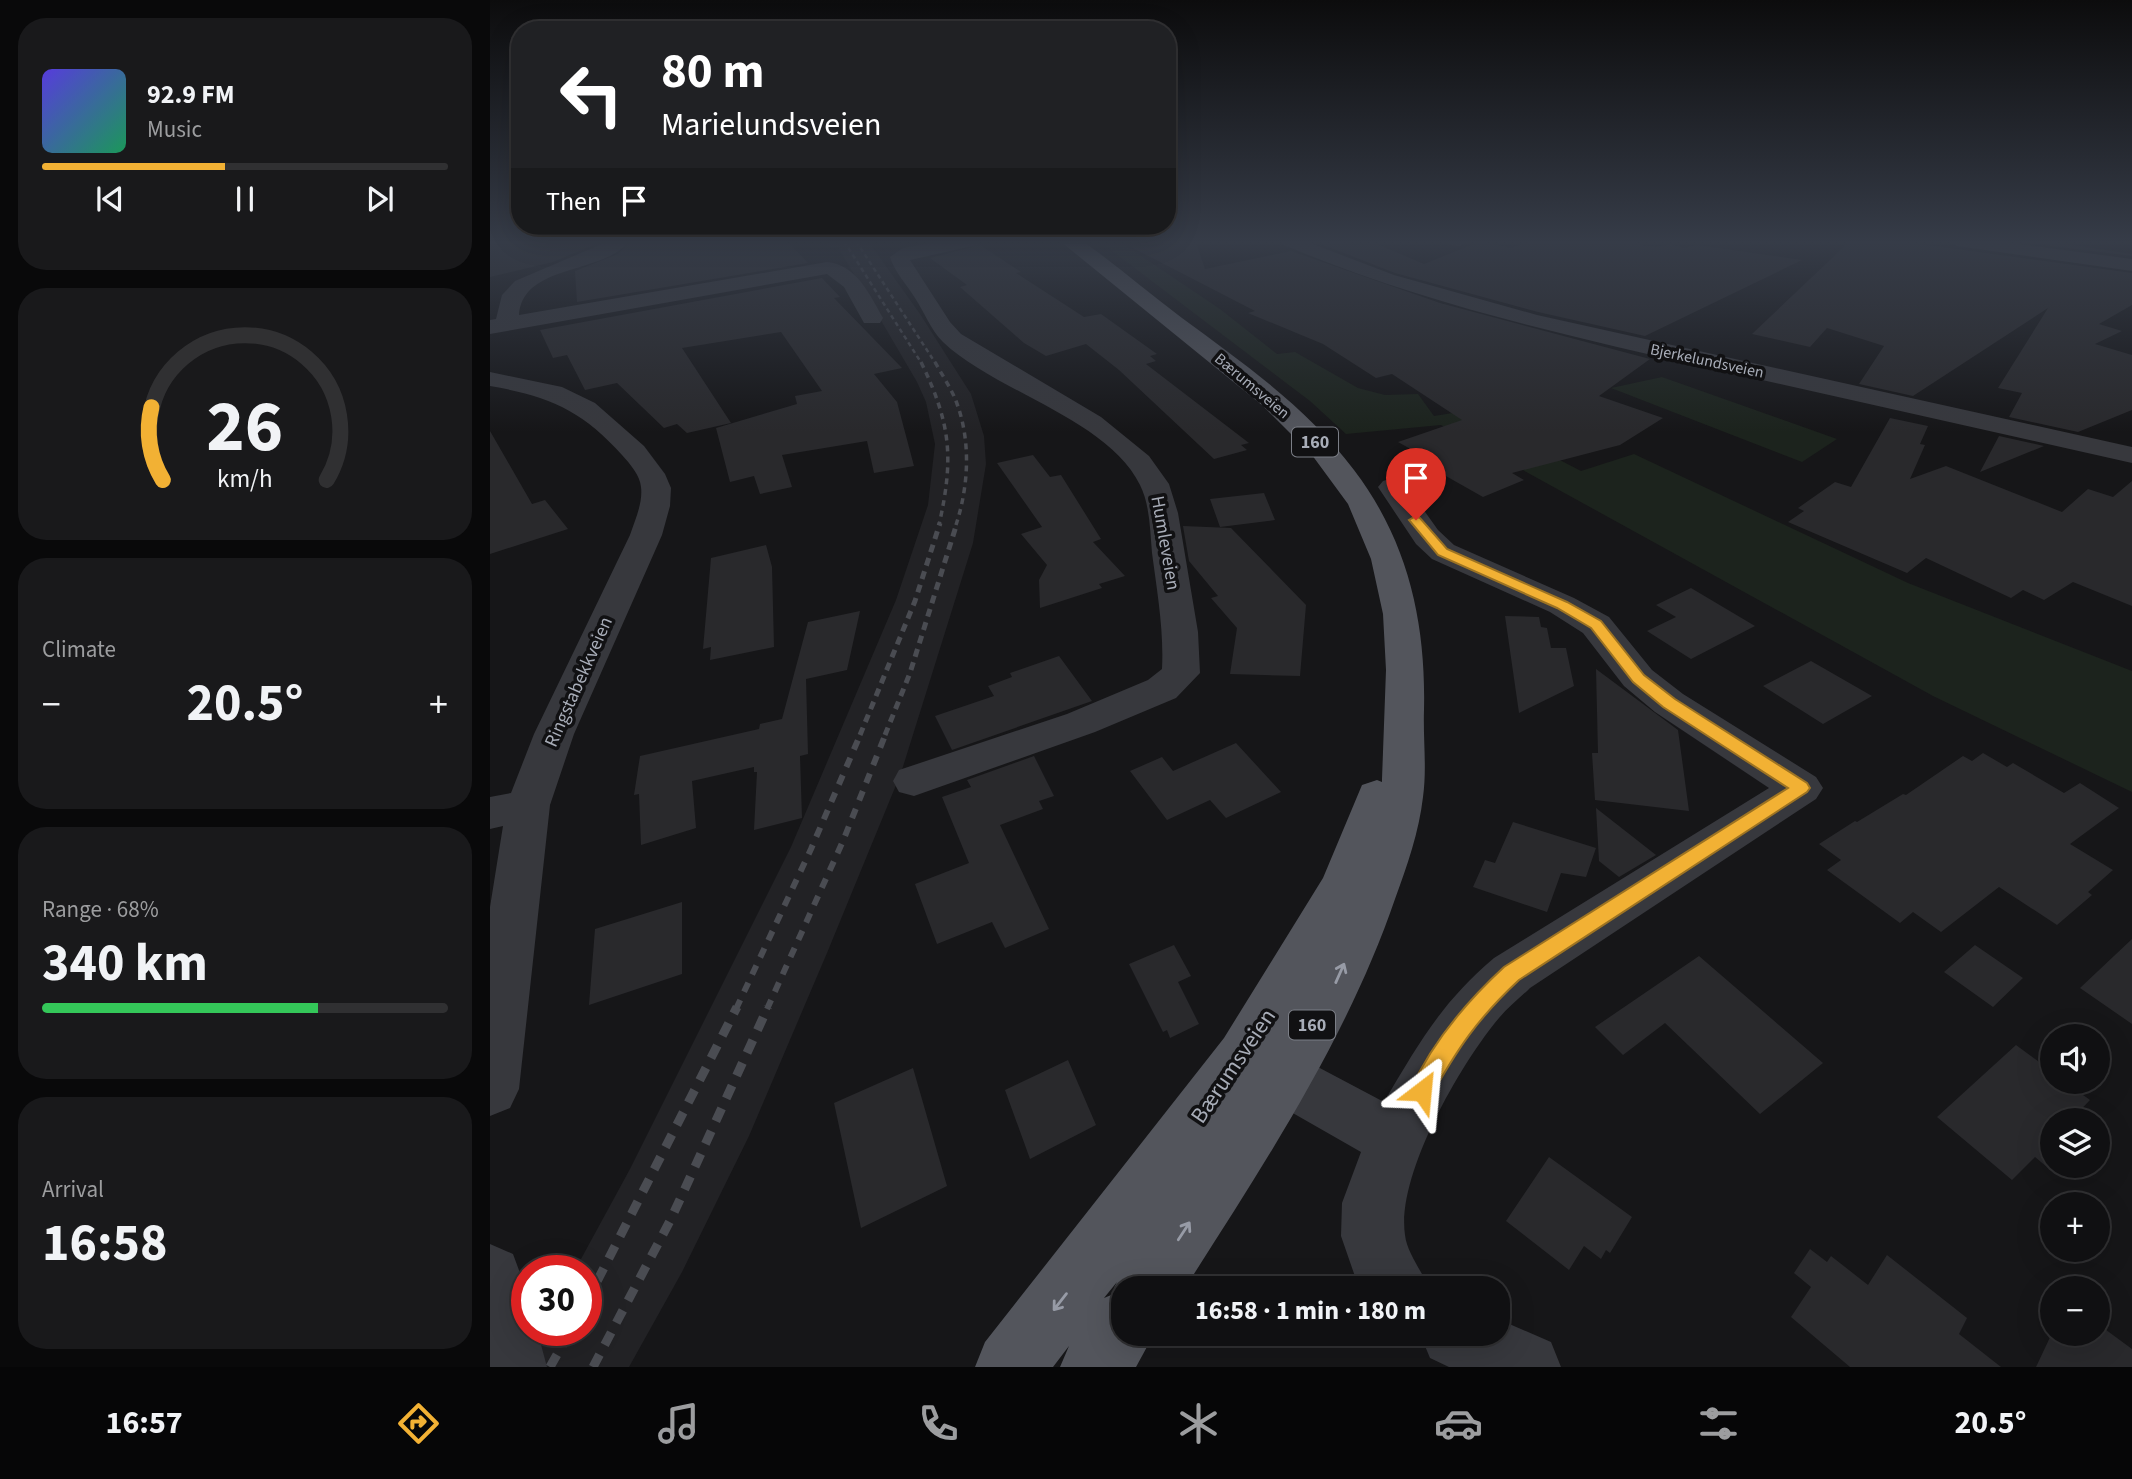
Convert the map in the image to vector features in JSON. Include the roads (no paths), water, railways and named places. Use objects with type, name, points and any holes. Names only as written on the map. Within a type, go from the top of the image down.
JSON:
[{"type":"main road","name":"Bærumsveien","points":[[1010,1367],[1102,1248],[1336,984],[1371,901],[1392,839],[1403,786],[1406,654],[1396,586],[1377,530],[1346,478],[1320,447],[1260,391],[1151,305]]},
{"type":"main road","name":"Bærumsveien","points":[[1153,1276],[1263,1066]]},
{"type":"main road","points":[[1095,1367],[1111,1343]]},
{"type":"street","points":[[499,325],[509,305]]},
{"type":"street","points":[[499,325],[613,305]]},
{"type":"street","points":[[864,305],[872,318]]},
{"type":"street","name":"Humleveien","points":[[914,781],[1081,723],[1162,689],[1181,673],[1182,643],[1166,537],[1153,483],[1138,463],[1094,425],[963,347],[945,332],[928,305]]},
{"type":"street","name":"Bjerkelundsveien","points":[[1470,305],[1629,344],[2132,455]]},
{"type":"street","name":"Ringstabekkveien","points":[[490,379],[540,387],[566,396],[591,410],[622,439],[657,486],[654,510],[646,536],[554,734],[509,809],[490,1089]]},
{"type":"street","points":[[1388,1276],[1373,1236],[1373,1203],[1395,1139],[1449,1042],[1481,1002],[1511,974],[1801,788],[1669,703],[1638,678],[1596,625],[1552,600],[1443,552],[1427,537],[1393,487]]},
{"type":"street","points":[[1263,1066],[1395,1139]]},
{"type":"street","points":[[1480,1346],[1526,1367]]},
{"type":"railway","points":[[884,305],[922,363]]},
{"type":"railway","points":[[897,305],[936,364]]},
{"type":"railway","points":[[935,362],[954,396],[964,431],[966,478],[956,525]]},
{"type":"railway","points":[[922,363],[939,404],[947,442],[947,480],[939,525]]},
{"type":"railway","points":[[860,735],[915,601],[940,523]]},
{"type":"railway","points":[[885,735],[910,673],[957,523]]},
{"type":"railway","points":[[736,1009],[811,849],[861,733]]},
{"type":"railway","points":[[767,1009],[843,841],[886,733]]},
{"type":"railway","points":[[593,1367],[671,1219],[768,1007]]},
{"type":"railway","points":[[602,1272],[736,1009]]},
{"type":"railway","points":[[550,1367],[562,1346]]}]
